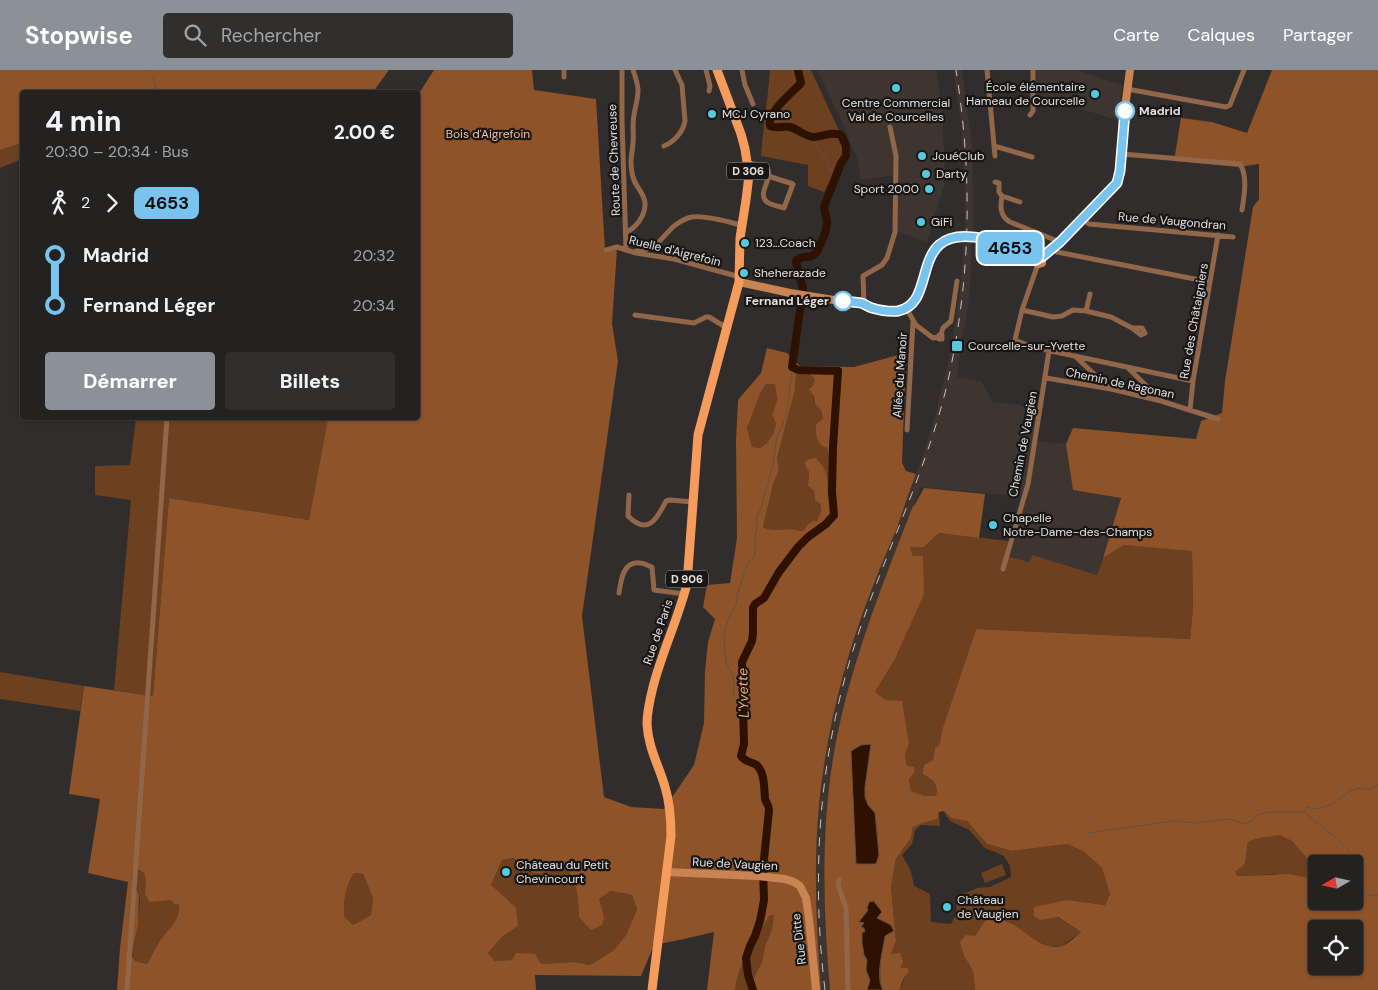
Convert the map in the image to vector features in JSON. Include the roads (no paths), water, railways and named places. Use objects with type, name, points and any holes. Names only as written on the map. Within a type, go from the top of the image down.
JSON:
[{"type":"main road","name":"D 306","points":[[717,70],[741,134],[747,162],[748,183],[740,238],[739,279]]},
{"type":"main road","name":"Rue de Paris","points":[[652,990],[672,820],[667,794],[650,742],[647,716],[657,674],[684,594],[689,568],[698,436],[739,279]]},
{"type":"street","points":[[564,70],[564,78]]},
{"type":"street","name":"Route de Chevreuse","points":[[622,70],[627,248]]},
{"type":"street","points":[[626,232],[636,226],[642,217],[645,205],[641,192],[634,180],[631,160],[634,142],[633,126],[639,89],[634,70]]},
{"type":"street","points":[[664,146],[673,141],[679,134],[684,127],[685,121],[684,95],[676,70]]},
{"type":"street","points":[[706,70],[710,86],[709,91]]},
{"type":"street","points":[[742,70],[744,85],[753,104]]},
{"type":"street","points":[[987,70],[995,156]]},
{"type":"street","points":[[1030,115],[1033,110],[1033,70]]},
{"type":"street","points":[[1130,70],[1122,154],[1117,183],[1060,242],[1038,260],[1022,310],[1015,340],[1026,346],[1193,381]]},
{"type":"street","points":[[1127,89],[1226,107],[1230,106],[1244,70]]},
{"type":"street","points":[[864,303],[863,276],[882,265],[887,258],[895,232],[896,156],[890,127]]},
{"type":"street","points":[[994,146],[1032,157]]},
{"type":"street","points":[[1122,154],[1240,164],[1244,170],[1245,196],[1242,210]]},
{"type":"street","points":[[747,162],[767,168],[768,176],[764,191],[765,200],[784,208],[793,184],[768,176]]},
{"type":"street","points":[[995,182],[998,183],[999,192],[1002,196],[1020,202]]},
{"type":"street","points":[[1002,196],[1000,202],[1001,213],[1004,219],[1060,242]]},
{"type":"street","points":[[627,248],[640,250],[651,248],[658,244],[676,225],[692,217],[713,219],[742,226]]},
{"type":"street","name":"Rue de Vaugondran","points":[[1082,220],[1089,224],[1233,237]]},
{"type":"street","name":"Rue des Châtaigniers","points":[[1190,410],[1193,381],[1218,235]]},
{"type":"street","points":[[739,279],[790,293],[864,303],[871,308],[893,311],[906,308],[913,302],[933,251],[945,241],[955,237],[964,236],[988,239],[1038,260]]},
{"type":"street","name":"Ruelle d'Aigrefoin","points":[[606,250],[617,247],[627,248],[674,259],[739,279]]},
{"type":"street","points":[[1053,248],[1057,252],[1210,282]]},
{"type":"street","points":[[906,308],[913,322],[933,338],[939,335],[943,328],[951,321],[957,281]]},
{"type":"street","points":[[1086,311],[1090,294]]},
{"type":"street","points":[[1022,310],[1053,317],[1062,316],[1073,310],[1086,311],[1112,317],[1132,328]]},
{"type":"street","points":[[635,315],[694,323],[709,317],[727,328]]},
{"type":"street","name":"Allée du Manoir","points":[[907,430],[913,322]]},
{"type":"street","name":"Chemin de Vaugien","points":[[1003,568],[1028,484],[1049,351]]},
{"type":"street","points":[[1076,356],[1111,389]]},
{"type":"street","points":[[1128,367],[1161,401]]},
{"type":"street","name":"Chemin de Ragonan","points":[[1046,378],[1111,389],[1161,401],[1218,419]]},
{"type":"street","points":[[127,990],[166,420]]},
{"type":"street","points":[[629,495],[628,516],[634,522],[641,525],[655,522],[666,501],[693,502]]},
{"type":"street","points":[[619,593],[624,570],[630,565],[640,563],[652,567],[654,590],[684,594]]},
{"type":"street","name":"Rue de Vaugien","points":[[666,872],[769,877],[785,879],[800,886]]},
{"type":"street","points":[[839,880],[838,885],[846,908],[848,990]]},
{"type":"street","name":"Rue Ditte","points":[[800,886],[806,898],[816,990]]},
{"type":"waterway","name":"L'Yvette","points":[[753,990],[748,975],[746,958],[760,921],[764,900],[763,869],[769,807],[765,799],[761,770],[741,756],[744,744],[743,707],[745,681],[742,662],[752,641],[753,608],[755,604],[764,598],[779,572],[798,547],[834,515],[832,492],[833,447],[838,371],[798,370],[792,367],[803,289],[796,261],[800,258],[812,256],[817,252],[826,231],[827,222],[824,207],[841,163],[846,156],[846,146],[841,135],[830,134],[813,137],[790,127],[770,126],[772,115],[776,109],[801,83],[798,70]]},
{"type":"waterway","points":[[153,78],[156,90]]},
{"type":"waterway","points":[[813,137],[828,162],[831,172],[836,176]]},
{"type":"waterway","name":"L'Yvette","points":[[733,698],[734,680],[727,664],[724,647],[726,626],[737,604],[736,598],[748,562],[754,557],[756,518],[761,508],[773,464],[777,437],[786,417],[792,367]]},
{"type":"waterway","points":[[1304,812],[1307,807],[1316,808],[1331,804],[1356,789],[1370,790],[1378,785]]},
{"type":"waterway","points":[[1088,833],[1174,821],[1196,823],[1230,819],[1243,824],[1252,821],[1257,815],[1269,812],[1304,812],[1349,851],[1360,870],[1364,890],[1370,896],[1378,895]]},
{"type":"railway","points":[[825,990],[821,944],[819,852],[822,806],[836,715],[847,670],[861,626],[939,416],[955,346],[961,307],[967,228],[967,189],[965,150],[956,70]]},
{"type":"place","name":"Centre Commercial Val de Courcelles","points":[[896,88]]},
{"type":"place","name":"École élémentaire Hameau de Courcelle","points":[[1095,94]]},
{"type":"place","name":"Madrid","points":[[1125,111]]},
{"type":"place","name":"MCJ Cyrano","points":[[712,114]]},
{"type":"place","name":"JouéClub","points":[[922,156]]},
{"type":"place","name":"Darty","points":[[926,174]]},
{"type":"place","name":"Sport 2000","points":[[929,189]]},
{"type":"place","name":"GiFi","points":[[921,222]]},
{"type":"place","name":"123...Coach","points":[[745,243]]},
{"type":"place","name":"Sheherazade","points":[[744,273]]},
{"type":"place","name":"Fernand Léger","points":[[843,301]]},
{"type":"place","name":"Courcelle-sur-Yvette","points":[[957,346]]},
{"type":"place","name":"Chapelle Notre-Dame-des-Champs","points":[[993,525]]},
{"type":"place","name":"Château du Petit Chevincourt","points":[[506,872]]},
{"type":"place","name":"Château de Vaugien","points":[[947,907]]},
{"type":"park label","name":"Bois d'Aigrefoin","points":[[488,134]]}]
